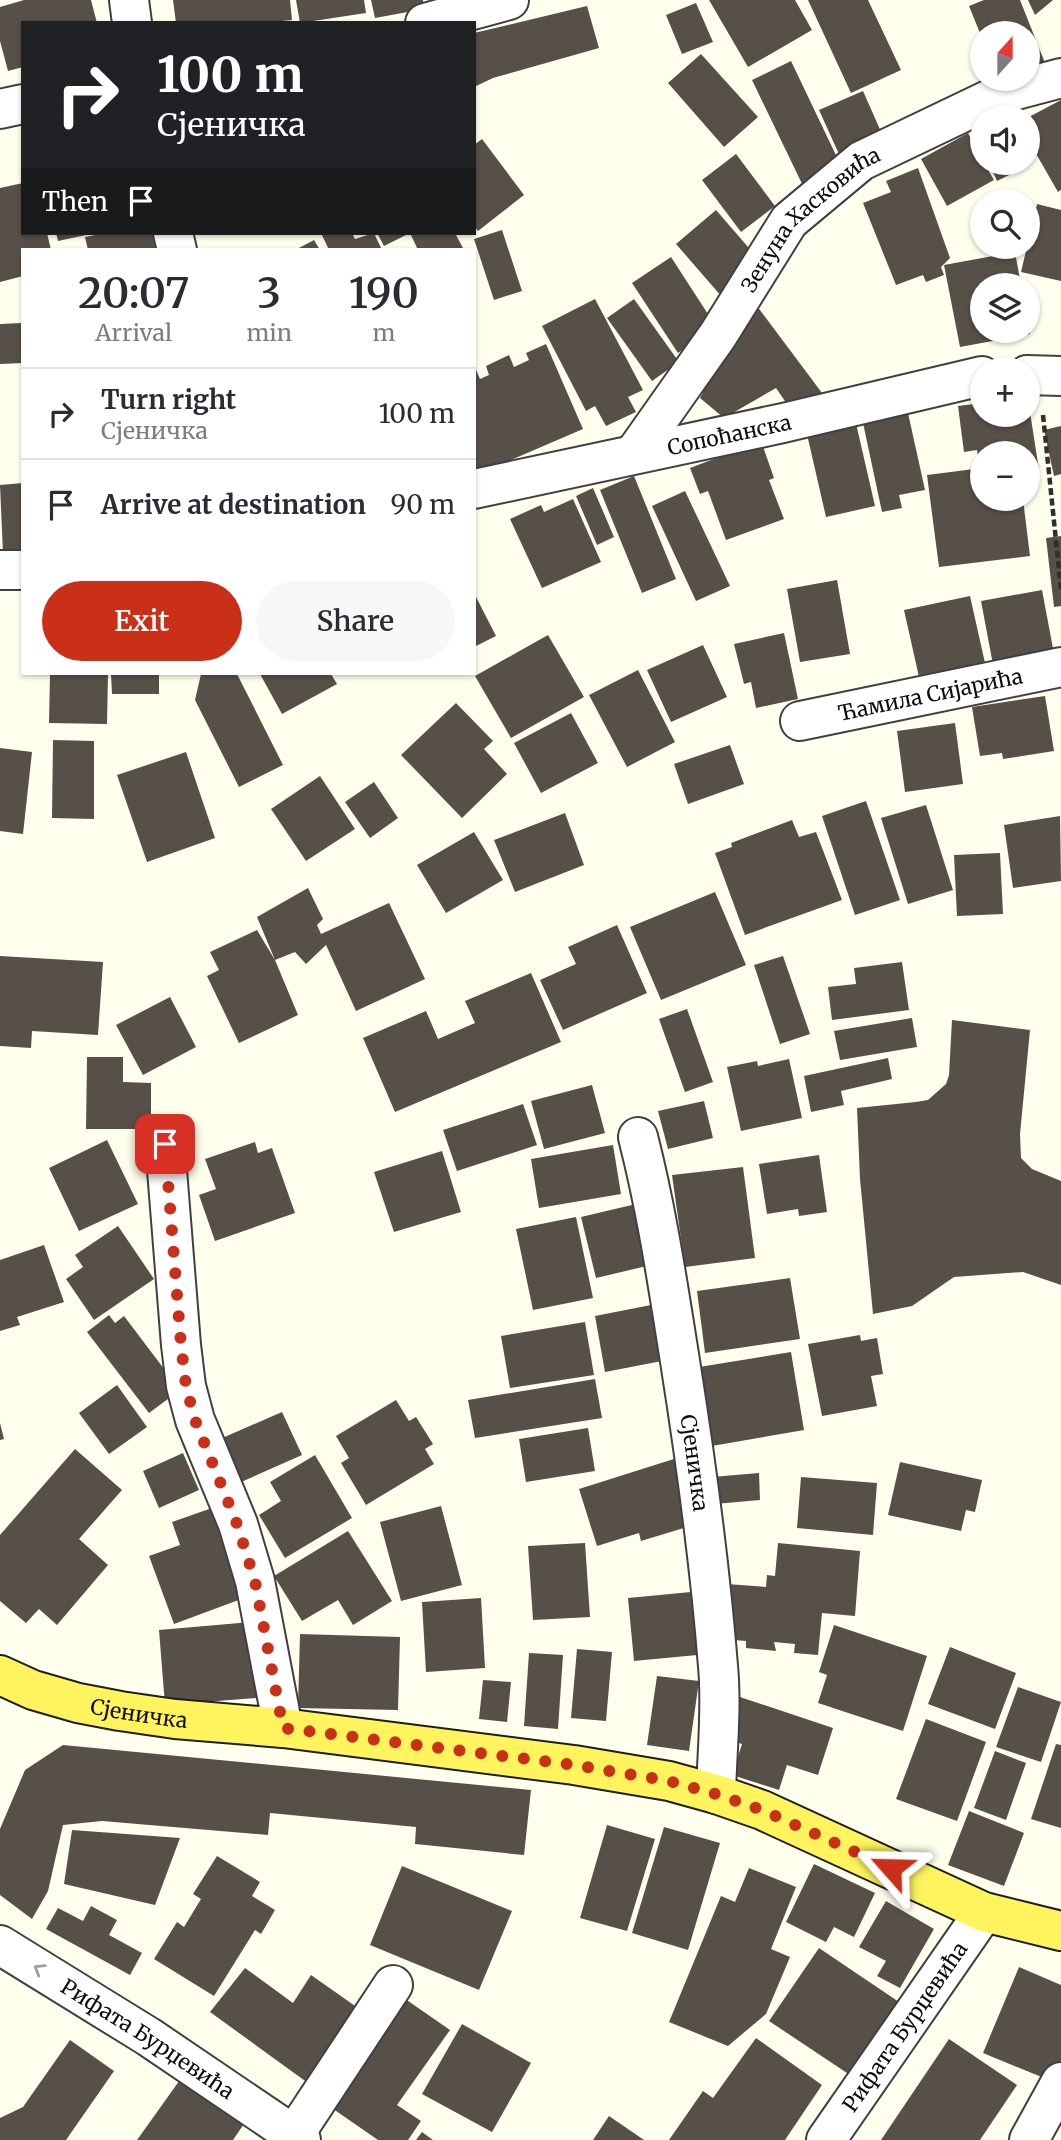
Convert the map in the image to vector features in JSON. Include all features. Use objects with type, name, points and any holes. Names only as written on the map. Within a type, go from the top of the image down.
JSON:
[{"type":"main road","name":"Сјеничка","points":[[0,1675],[33,1690],[78,1703],[174,1719],[283,1728],[626,1773],[716,1794],[762,1810],[984,1912],[1061,1931]]},
{"type":"street","points":[[129,0],[132,21]]},
{"type":"street","points":[[432,21],[509,0]]},
{"type":"street","name":"Зенуна Хасковића","points":[[634,454],[718,335],[789,220],[861,161],[1001,94],[1061,78]]},
{"type":"street","points":[[0,109],[21,104]]},
{"type":"street","name":"Сопоћанска","points":[[476,489],[783,423],[970,379]]},
{"type":"street","points":[[0,570],[21,570]]},
{"type":"street","name":"Ћамила Сијарића","points":[[800,721],[1061,667]]},
{"type":"street","name":"Сјеничка","points":[[638,1137],[653,1195],[669,1291],[689,1421],[708,1576],[719,1669],[716,1794]]},
{"type":"street","points":[[165,1144],[186,1386],[195,1420],[237,1524],[255,1581],[283,1728]]},
{"type":"street","name":"Рифата Бурџевића","points":[[826,2140],[984,1912]]},
{"type":"street","name":"Рифата Бурџевића","points":[[0,1945],[149,2037],[297,2138],[393,1986]]},
{"type":"street","points":[[1028,2140],[1061,2082]]},
{"type":"path","points":[[1042,376],[1061,589]]},
{"type":"building","points":[[24,0],[91,0],[96,21],[21,21],[21,68],[8,71],[0,41],[0,7]]},
{"type":"building","points":[[173,0],[290,0],[292,20],[282,21],[176,21]]},
{"type":"building","points":[[296,0],[364,0],[366,13],[300,21]]},
{"type":"building","points":[[371,0],[423,0],[424,9],[375,18]]},
{"type":"building","points":[[709,0],[795,0],[812,30],[748,67]]},
{"type":"building","points":[[808,0],[868,0],[901,70],[851,93]]},
{"type":"building","points":[[984,0],[1020,0],[1028,21],[975,21],[969,6]]},
{"type":"building","points":[[1028,0],[1053,0],[1035,15]]},
{"type":"building","points":[[696,3],[713,42],[682,54],[666,15]]},
{"type":"building","points":[[587,6],[599,48],[493,78],[476,86],[476,33]]},
{"type":"building","points":[[1040,50],[1047,68],[1040,70]]},
{"type":"building","points":[[701,54],[758,117],[724,147],[668,83]]},
{"type":"building","points":[[791,61],[844,172],[805,190],[752,80]]},
{"type":"building","points":[[863,91],[886,143],[843,163],[819,110]]},
{"type":"building","points":[[1061,100],[1061,190],[1058,192],[1040,161],[1040,111]]},
{"type":"building","points":[[968,133],[970,175],[991,175],[994,180],[978,189],[970,189],[970,193],[947,206],[921,159]]},
{"type":"building","points":[[482,139],[524,195],[478,231],[476,228],[476,144]]},
{"type":"building","points":[[736,154],[775,206],[741,232],[702,180]]},
{"type":"building","points":[[918,168],[950,258],[941,267],[944,275],[926,282],[923,275],[896,285],[863,203],[891,192],[886,181]]},
{"type":"building","points":[[994,175],[1009,175],[997,181]]},
{"type":"building","points":[[21,183],[21,235],[47,235],[51,248],[21,248],[21,277],[0,282],[0,188]]},
{"type":"building","points":[[1040,205],[1061,210],[1061,281],[1040,276],[1040,273],[1021,272],[1024,259],[1040,259]]},
{"type":"building","points":[[716,210],[761,262],[722,297],[676,244]]},
{"type":"building","points":[[502,230],[522,291],[494,300],[474,239]]},
{"type":"building","points":[[56,235],[86,235],[58,241]]},
{"type":"building","points":[[155,235],[159,248],[88,248],[85,237]]},
{"type":"building","points":[[322,235],[353,235],[355,239],[375,235],[381,248],[328,248]]},
{"type":"building","points":[[378,235],[406,235],[384,246]]},
{"type":"building","points":[[411,235],[456,235],[463,248],[417,248]]},
{"type":"building","points":[[314,240],[319,248],[299,248]]},
{"type":"building","points":[[671,257],[717,328],[678,353],[632,283]]},
{"type":"building","points":[[977,259],[1016,259],[1019,273],[970,273],[970,343],[982,343],[960,347],[944,265]]},
{"type":"building","points":[[751,298],[822,393],[789,407],[776,388],[724,418],[700,398]]},
{"type":"building","points":[[595,299],[643,390],[628,397],[636,412],[606,426],[595,406],[586,411],[542,326]]},
{"type":"building","points":[[634,299],[679,362],[652,381],[607,318]]},
{"type":"building","points":[[21,323],[21,363],[0,364],[0,324]]},
{"type":"building","points":[[546,344],[583,429],[476,475],[476,370],[480,379],[489,375],[486,366],[509,355],[514,367],[529,360],[526,353]]},
{"type":"building","points":[[970,404],[970,427],[1032,427],[1034,441],[970,441],[970,451],[964,452],[958,406]]},
{"type":"building","points":[[908,413],[925,490],[899,495],[902,508],[882,512],[863,423]]},
{"type":"building","points":[[855,419],[875,506],[826,517],[806,430]]},
{"type":"building","points":[[1061,426],[1061,474],[1054,476],[1044,430]]},
{"type":"building","points":[[761,441],[774,478],[769,480],[784,519],[726,540],[708,491],[700,494],[690,468]]},
{"type":"building","points":[[970,470],[970,511],[1024,511],[1030,556],[939,567],[927,475]]},
{"type":"building","points":[[634,476],[676,579],[642,593],[600,490]]},
{"type":"building","points":[[21,483],[21,553],[3,554],[0,485]]},
{"type":"building","points":[[593,488],[614,537],[597,545],[576,496]]},
{"type":"building","points":[[685,491],[730,586],[696,601],[652,506]]},
{"type":"building","points":[[573,499],[601,562],[542,588],[510,519],[541,505],[544,512]]},
{"type":"building","points":[[1061,536],[1061,606],[1054,607],[1046,538]]},
{"type":"building","points":[[837,580],[850,654],[800,662],[787,589]]},
{"type":"building","points":[[1042,590],[1055,659],[994,670],[981,601]]},
{"type":"building","points":[[970,596],[985,663],[919,677],[904,610]]},
{"type":"building","points":[[476,597],[496,636],[476,646]]},
{"type":"building","points":[[784,633],[798,699],[756,708],[751,682],[744,684],[734,644]]},
{"type":"building","points":[[548,635],[584,697],[511,738],[475,676]]},
{"type":"building","points":[[703,645],[727,697],[671,722],[647,670]]},
{"type":"building","points":[[638,670],[675,742],[627,767],[589,695]]},
{"type":"building","points":[[50,675],[108,675],[107,724],[49,723]]},
{"type":"building","points":[[111,675],[159,675],[159,694],[112,694]]},
{"type":"building","points":[[201,675],[238,675],[283,765],[239,787],[195,700]]},
{"type":"building","points":[[261,675],[332,675],[337,684],[282,714]]},
{"type":"building","points":[[1045,696],[1054,751],[1003,759],[1002,753],[980,756],[972,707]]},
{"type":"building","points":[[456,703],[493,741],[484,749],[507,774],[462,818],[401,755]]},
{"type":"building","points":[[571,713],[598,763],[541,793],[514,743]]},
{"type":"building","points":[[955,723],[963,784],[905,792],[897,731]]},
{"type":"building","points":[[53,740],[94,741],[94,819],[52,818]]},
{"type":"building","points":[[730,745],[744,784],[688,804],[674,764]]},
{"type":"building","points":[[0,748],[32,752],[23,834],[0,831]]},
{"type":"building","points":[[186,752],[215,838],[147,862],[117,775]]},
{"type":"building","points":[[320,776],[355,829],[306,861],[271,809]]},
{"type":"building","points":[[374,782],[398,818],[370,838],[345,802]]},
{"type":"building","points":[[866,801],[900,900],[855,915],[822,816]]},
{"type":"building","points":[[926,805],[953,890],[908,904],[881,818]]},
{"type":"building","points":[[565,813],[584,865],[515,892],[494,840]]},
{"type":"building","points":[[1060,816],[1061,881],[1013,888],[1004,825]]},
{"type":"building","points":[[792,820],[799,837],[816,832],[842,900],[745,935],[715,853],[732,847],[731,843]]},
{"type":"building","points":[[474,832],[503,880],[446,913],[417,865]]},
{"type":"building","points":[[1000,853],[1003,914],[957,916],[954,855]]},
{"type":"building","points":[[308,888],[323,919],[317,925],[321,934],[389,903],[425,979],[356,1011],[326,945],[306,964],[295,952],[275,960],[257,917]]},
{"type":"building","points":[[715,892],[746,965],[661,1000],[630,927]]},
{"type":"building","points":[[617,925],[647,993],[563,1030],[540,980],[576,964],[568,947]]},
{"type":"building","points":[[257,930],[275,960],[298,1015],[239,1043],[207,976],[219,970],[210,952]]},
{"type":"building","points":[[0,956],[103,962],[98,1035],[32,1031],[31,1048],[0,1046]]},
{"type":"building","points":[[783,956],[810,1034],[780,1044],[754,965]]},
{"type":"building","points":[[902,962],[909,1010],[832,1020],[828,987],[856,984],[854,968]]},
{"type":"building","points":[[531,973],[561,1042],[395,1112],[363,1038],[426,1011],[438,1039],[475,1023],[465,1001]]},
{"type":"building","points":[[170,997],[196,1047],[143,1075],[116,1025]]},
{"type":"building","points":[[687,1009],[713,1082],[685,1092],[659,1019]]},
{"type":"building","points":[[912,1018],[917,1047],[840,1060],[834,1031]]},
{"type":"building","points":[[952,1020],[1030,1030],[1020,1134],[1021,1158],[1032,1169],[1061,1181],[1061,1285],[1023,1272],[954,1277],[912,1306],[873,1314],[860,1179],[857,1108],[928,1100],[946,1084],[949,1075]]},
{"type":"building","points":[[87,1057],[123,1057],[123,1082],[151,1083],[151,1129],[86,1129]]},
{"type":"building","points":[[888,1058],[892,1079],[841,1091],[844,1105],[811,1112],[804,1076]]},
{"type":"building","points":[[789,1059],[802,1118],[741,1131],[727,1067],[757,1061],[758,1066]]},
{"type":"building","points":[[592,1085],[605,1133],[544,1149],[531,1101]]},
{"type":"building","points":[[704,1101],[713,1138],[668,1149],[658,1111]]},
{"type":"building","points":[[523,1104],[537,1145],[457,1171],[443,1130]]},
{"type":"building","points":[[107,1140],[138,1204],[79,1231],[49,1168]]},
{"type":"building","points":[[255,1142],[258,1153],[272,1148],[295,1213],[215,1241],[199,1195],[216,1189],[205,1159]]},
{"type":"building","points":[[613,1145],[621,1194],[539,1208],[531,1159]]},
{"type":"building","points":[[442,1151],[461,1212],[394,1232],[374,1172]]},
{"type":"building","points":[[819,1155],[827,1212],[799,1216],[798,1209],[767,1214],[759,1164]]},
{"type":"building","points":[[743,1167],[755,1258],[685,1267],[672,1175]]},
{"type":"building","points":[[636,1204],[651,1265],[596,1278],[581,1217]]},
{"type":"building","points":[[576,1217],[593,1298],[533,1310],[516,1229]]},
{"type":"building","points":[[118,1226],[154,1279],[94,1320],[66,1279],[83,1267],[75,1255]]},
{"type":"building","points":[[44,1245],[64,1302],[17,1317],[20,1325],[0,1331],[0,1260]]},
{"type":"building","points":[[790,1278],[800,1339],[705,1353],[697,1291]]},
{"type":"building","points":[[651,1305],[662,1361],[605,1372],[595,1316]]},
{"type":"building","points":[[109,1315],[115,1323],[124,1316],[180,1390],[149,1413],[87,1332]]},
{"type":"building","points":[[585,1322],[594,1375],[510,1388],[501,1336]]},
{"type":"building","points":[[860,1335],[861,1341],[877,1338],[883,1374],[871,1376],[877,1406],[822,1416],[808,1344]]},
{"type":"building","points":[[791,1352],[804,1430],[706,1447],[693,1368]]},
{"type":"building","points":[[595,1379],[602,1418],[475,1438],[468,1400]]},
{"type":"building","points":[[117,1385],[147,1427],[109,1454],[79,1413]]},
{"type":"building","points":[[396,1400],[409,1421],[416,1417],[433,1444],[425,1449],[434,1464],[366,1505],[341,1463],[349,1458],[336,1436]]},
{"type":"building","points":[[282,1412],[302,1455],[239,1483],[220,1439]]},
{"type":"building","points":[[0,1423],[4,1439],[0,1440]]},
{"type":"building","points":[[588,1428],[595,1471],[526,1482],[519,1439]]},
{"type":"building","points":[[75,1449],[122,1490],[79,1539],[108,1565],[57,1625],[39,1609],[26,1623],[0,1601],[0,1535]]},
{"type":"building","points":[[183,1453],[199,1490],[159,1508],[143,1471]]},
{"type":"building","points":[[315,1455],[352,1518],[285,1558],[259,1515],[281,1501],[270,1482]]},
{"type":"building","points":[[677,1458],[697,1524],[641,1541],[639,1533],[597,1546],[579,1489]]},
{"type":"building","points":[[900,1462],[982,1480],[975,1512],[966,1510],[961,1531],[888,1515]]},
{"type":"building","points":[[759,1473],[760,1500],[715,1504],[712,1477]]},
{"type":"building","points":[[801,1477],[877,1483],[873,1535],[797,1528]]},
{"type":"building","points":[[441,1506],[462,1585],[401,1601],[380,1522]]},
{"type":"building","points":[[212,1508],[244,1598],[174,1624],[149,1556],[180,1545],[172,1522]]},
{"type":"building","points":[[348,1531],[392,1601],[353,1625],[338,1600],[302,1621],[274,1576]]},
{"type":"building","points":[[585,1543],[590,1617],[533,1620],[528,1546]]},
{"type":"building","points":[[778,1543],[860,1551],[855,1616],[822,1613],[818,1655],[794,1653],[795,1644],[774,1642],[776,1651],[746,1648],[746,1641],[722,1639],[727,1584],[766,1587],[767,1575],[775,1576]]},
{"type":"building","points":[[691,1592],[697,1655],[634,1661],[628,1598]]},
{"type":"building","points":[[481,1598],[485,1668],[426,1672],[422,1602]]},
{"type":"building","points":[[251,1622],[257,1698],[165,1705],[159,1630]]},
{"type":"building","points":[[834,1625],[927,1656],[903,1731],[818,1703],[827,1675],[819,1672]]},
{"type":"building","points":[[300,1634],[400,1637],[398,1710],[298,1708]]},
{"type":"building","points":[[950,1647],[1016,1673],[995,1729],[928,1704]]},
{"type":"building","points":[[577,1649],[612,1652],[606,1721],[571,1718]]},
{"type":"building","points":[[529,1653],[563,1655],[558,1729],[524,1726]]},
{"type":"building","points":[[657,1676],[699,1681],[689,1751],[647,1745]]},
{"type":"building","points":[[483,1680],[511,1682],[507,1722],[479,1719]]},
{"type":"building","points":[[1018,1687],[1061,1702],[1041,1762],[996,1747]]},
{"type":"building","points":[[740,1697],[833,1728],[818,1775],[787,1765],[779,1790],[732,1775],[742,1744],[727,1739]]},
{"type":"building","points":[[926,1719],[986,1742],[957,1821],[896,1799]]},
{"type":"building","points":[[1056,1744],[1061,1745],[1061,1828],[1031,1819]]},
{"type":"building","points":[[63,1745],[531,1790],[524,1855],[415,1844],[416,1827],[270,1813],[268,1835],[102,1821],[63,1825],[48,1891],[32,1919],[0,1895],[0,1829],[25,1770]]},
{"type":"building","points":[[995,1751],[1026,1763],[1006,1820],[974,1808]]},
{"type":"building","points":[[969,1811],[1024,1833],[1004,1886],[948,1865]]},
{"type":"building","points":[[607,1825],[655,1839],[627,1931],[580,1918]]},
{"type":"building","points":[[664,1827],[720,1843],[688,1950],[632,1933]]},
{"type":"building","points":[[72,1830],[180,1838],[155,1905],[64,1884]]},
{"type":"building","points":[[217,1856],[260,1882],[252,1896],[275,1910],[261,1934],[255,1930],[214,1996],[154,1959],[177,1922],[184,1927],[201,1899],[193,1894]]},
{"type":"building","points":[[814,1864],[875,1893],[854,1937],[834,1927],[826,1942],[786,1922]]},
{"type":"building","points":[[402,1866],[512,1911],[479,1990],[370,1945]]},
{"type":"building","points":[[749,1868],[796,1887],[771,1949],[790,1957],[766,2014],[728,2046],[669,2022],[721,1896],[735,1902]]},
{"type":"building","points":[[886,1901],[934,1929],[900,1988],[877,1976],[886,1961],[859,1947]]},
{"type":"building","points":[[91,1906],[117,1920],[109,1935],[142,1953],[130,1975],[46,1929],[58,1908],[83,1921]]},
{"type":"building","points":[[819,1948],[899,2002],[850,2075],[769,2021]]},
{"type":"building","points":[[1019,1967],[1061,1985],[1061,2071],[1056,2083],[983,2053]]},
{"type":"building","points":[[245,1968],[293,2003],[311,1975],[358,2008],[308,2083],[210,2012]]},
{"type":"building","points":[[401,1996],[450,2030],[397,2105],[421,2121],[408,2140],[378,2140],[326,2104]]},
{"type":"building","points":[[462,2024],[531,2063],[492,2132],[422,2094]]},
{"type":"building","points":[[756,2038],[822,2085],[785,2140],[669,2140],[703,2091],[713,2098]]},
{"type":"building","points":[[949,2039],[1017,2085],[980,2140],[881,2140]]},
{"type":"building","points":[[70,2040],[114,2071],[66,2140],[0,2140],[0,2118],[23,2107]]},
{"type":"building","points":[[182,2077],[246,2121],[233,2140],[137,2140]]},
{"type":"building","points":[[609,2116],[644,2140],[593,2140]]},
{"type":"building","points":[[422,2132],[433,2140],[416,2140]]},
{"type":"route","points":[[165,1144],[186,1386],[195,1420],[237,1524],[255,1581],[283,1728],[574,1765],[669,1781],[762,1810],[891,1868]]}]
